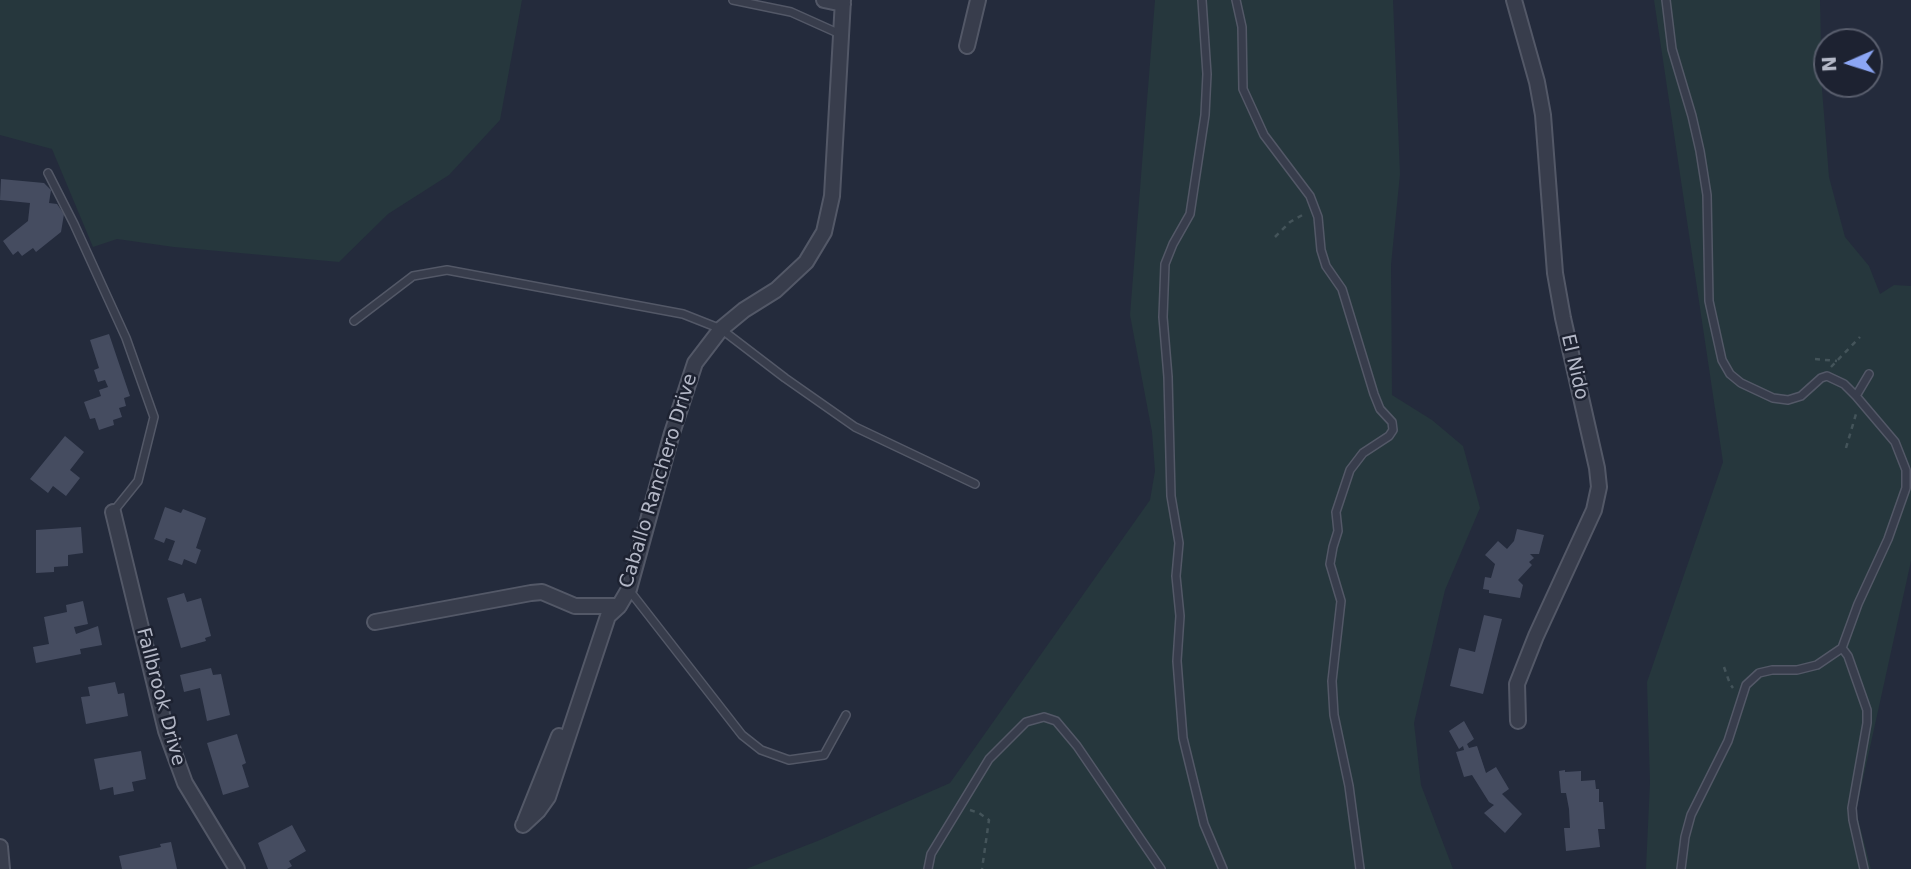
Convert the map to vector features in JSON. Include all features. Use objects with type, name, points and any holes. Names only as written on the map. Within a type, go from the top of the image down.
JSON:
[{"type":"street","points":[[824,0],[843,2]]},
{"type":"street","points":[[967,46],[978,0]]},
{"type":"street","name":"El Nido","points":[[1514,0],[1538,82],[1555,273],[1599,487],[1594,510],[1536,635],[1517,684],[1518,721]]},
{"type":"street","name":"Caballo Ranchero Drive","points":[[523,825],[548,797],[613,611],[629,589],[685,389],[699,355],[721,329],[744,310],[776,290],[806,262],[824,232],[832,196],[843,2]]},
{"type":"street","name":"Fallbrook Drive","points":[[113,512],[166,731],[185,783],[237,869]]},
{"type":"street","points":[[375,622],[542,592],[575,606],[613,611]]},
{"type":"street","points":[[0,847],[2,869]]},
{"type":"lane","points":[[733,0],[790,12],[841,34]]},
{"type":"lane","points":[[1202,0],[1207,74],[1205,115],[1190,214],[1165,264],[1163,317],[1168,377],[1171,496],[1179,543],[1176,576],[1180,615],[1177,661],[1183,738],[1204,824],[1223,869]]},
{"type":"lane","points":[[1236,0],[1242,27],[1243,89],[1264,135],[1310,196],[1318,217],[1321,250],[1326,266],[1342,289],[1380,409],[1392,422],[1393,430],[1389,436],[1363,453],[1350,470],[1336,512],[1338,531],[1331,564],[1340,601],[1332,681],[1333,706],[1349,786],[1360,869]]},
{"type":"lane","points":[[1666,0],[1672,49],[1692,116],[1707,195],[1709,301],[1722,360],[1730,374],[1741,383],[1773,398],[1788,400],[1801,396],[1827,376],[1844,384],[1886,430],[1902,455],[1906,470],[1906,488],[1888,539],[1858,604],[1842,648],[1817,665],[1772,670],[1751,677],[1742,694],[1728,741],[1691,815],[1681,869]]},
{"type":"lane","points":[[48,173],[126,338],[154,417],[138,481],[113,512]]},
{"type":"lane","points":[[354,321],[413,276],[447,270],[683,314],[721,329],[855,427],[975,484]]},
{"type":"lane","points":[[1856,396],[1869,374]]},
{"type":"lane","points":[[629,589],[742,735],[761,750],[789,760],[824,755],[846,715]]},
{"type":"lane","points":[[1842,648],[1848,656],[1867,710],[1852,808],[1864,869]]},
{"type":"lane","points":[[928,869],[931,854],[977,776],[1004,742],[1031,719],[1050,717],[1065,730],[1077,746],[1161,869]]},
{"type":"path","points":[[1275,237],[1290,222],[1315,208]]},
{"type":"path","points":[[1827,376],[1836,360],[1860,337]]},
{"type":"path","points":[[1815,359],[1836,360]]},
{"type":"path","points":[[1846,448],[1854,424],[1856,396]]},
{"type":"path","points":[[1724,667],[1730,684],[1742,694]]},
{"type":"path","points":[[960,807],[979,813],[989,820],[982,869]]},
{"type":"shaded area","points":[[0,0],[522,0],[500,120],[449,175],[388,214],[339,262],[117,239],[93,247],[52,149],[0,135]]},
{"type":"shaded area","points":[[1155,0],[1393,0],[1400,174],[1391,265],[1392,395],[1432,420],[1463,446],[1480,508],[1445,590],[1414,723],[1421,785],[1453,869],[746,869],[950,783],[1150,500],[1155,471],[1152,432],[1130,315]]},
{"type":"shaded area","points":[[1654,0],[1820,0],[1821,28],[1813,28],[1813,98],[1823,98],[1829,177],[1845,237],[1869,266],[1880,294],[1894,285],[1911,286],[1911,561],[1856,811],[1871,869],[1646,869],[1650,783],[1647,682],[1723,462]]},
{"type":"building","points":[[1,179],[44,183],[51,190],[49,203],[57,204],[64,214],[61,232],[36,252],[33,248],[22,256],[18,251],[13,255],[3,241],[28,221],[30,203],[0,200]]},
{"type":"building","points":[[109,334],[130,396],[124,398],[126,406],[119,408],[122,417],[113,420],[114,425],[99,430],[95,418],[90,419],[84,402],[101,396],[99,390],[108,387],[105,380],[98,382],[94,370],[99,368],[90,340]]},
{"type":"building","points":[[65,436],[84,452],[70,470],[80,478],[66,496],[53,486],[48,493],[30,479]]},
{"type":"building","points":[[165,507],[181,513],[183,509],[206,518],[196,548],[201,550],[196,564],[184,559],[182,565],[168,560],[175,541],[166,538],[164,543],[154,539]]},
{"type":"building","points":[[81,527],[83,553],[68,555],[68,566],[54,567],[54,572],[36,573],[36,530]]},
{"type":"building","points":[[1517,529],[1544,535],[1539,554],[1530,554],[1534,558],[1529,562],[1532,565],[1518,580],[1523,585],[1520,598],[1489,593],[1489,590],[1483,589],[1485,577],[1491,578],[1495,564],[1485,555],[1498,541],[1507,549],[1514,541]]},
{"type":"building","points":[[184,593],[187,602],[201,598],[211,636],[205,638],[206,641],[181,648],[167,598]]},
{"type":"building","points":[[83,601],[88,624],[74,627],[76,634],[98,626],[102,645],[80,649],[81,654],[36,663],[33,647],[49,644],[44,617],[67,612],[66,605]]},
{"type":"building","points":[[1484,615],[1502,619],[1483,694],[1450,686],[1459,648],[1475,652]]},
{"type":"building","points":[[211,668],[213,675],[221,674],[230,715],[207,721],[200,688],[184,692],[180,675]]},
{"type":"building","points":[[115,682],[118,694],[124,693],[128,716],[86,724],[81,697],[90,696],[88,687]]},
{"type":"building","points":[[1464,721],[1474,739],[1467,744],[1469,748],[1477,746],[1486,773],[1496,767],[1509,789],[1502,794],[1522,814],[1505,833],[1484,813],[1494,805],[1489,802],[1472,775],[1464,777],[1456,752],[1464,750],[1463,746],[1459,749],[1449,731]]},
{"type":"building","points":[[237,734],[246,763],[242,765],[249,787],[223,795],[207,743]]},
{"type":"building","points":[[141,751],[146,779],[132,782],[134,791],[114,795],[113,787],[100,790],[94,759]]},
{"type":"building","points":[[1559,771],[1581,771],[1581,781],[1595,780],[1596,789],[1599,789],[1599,802],[1603,802],[1605,829],[1598,829],[1600,847],[1566,851],[1564,828],[1570,828],[1569,809],[1566,793],[1561,793]]},
{"type":"building","points":[[292,825],[306,851],[289,861],[292,866],[287,869],[268,869],[258,843]]},
{"type":"building","points":[[171,842],[177,869],[122,869],[119,856],[161,847],[160,844]]}]
